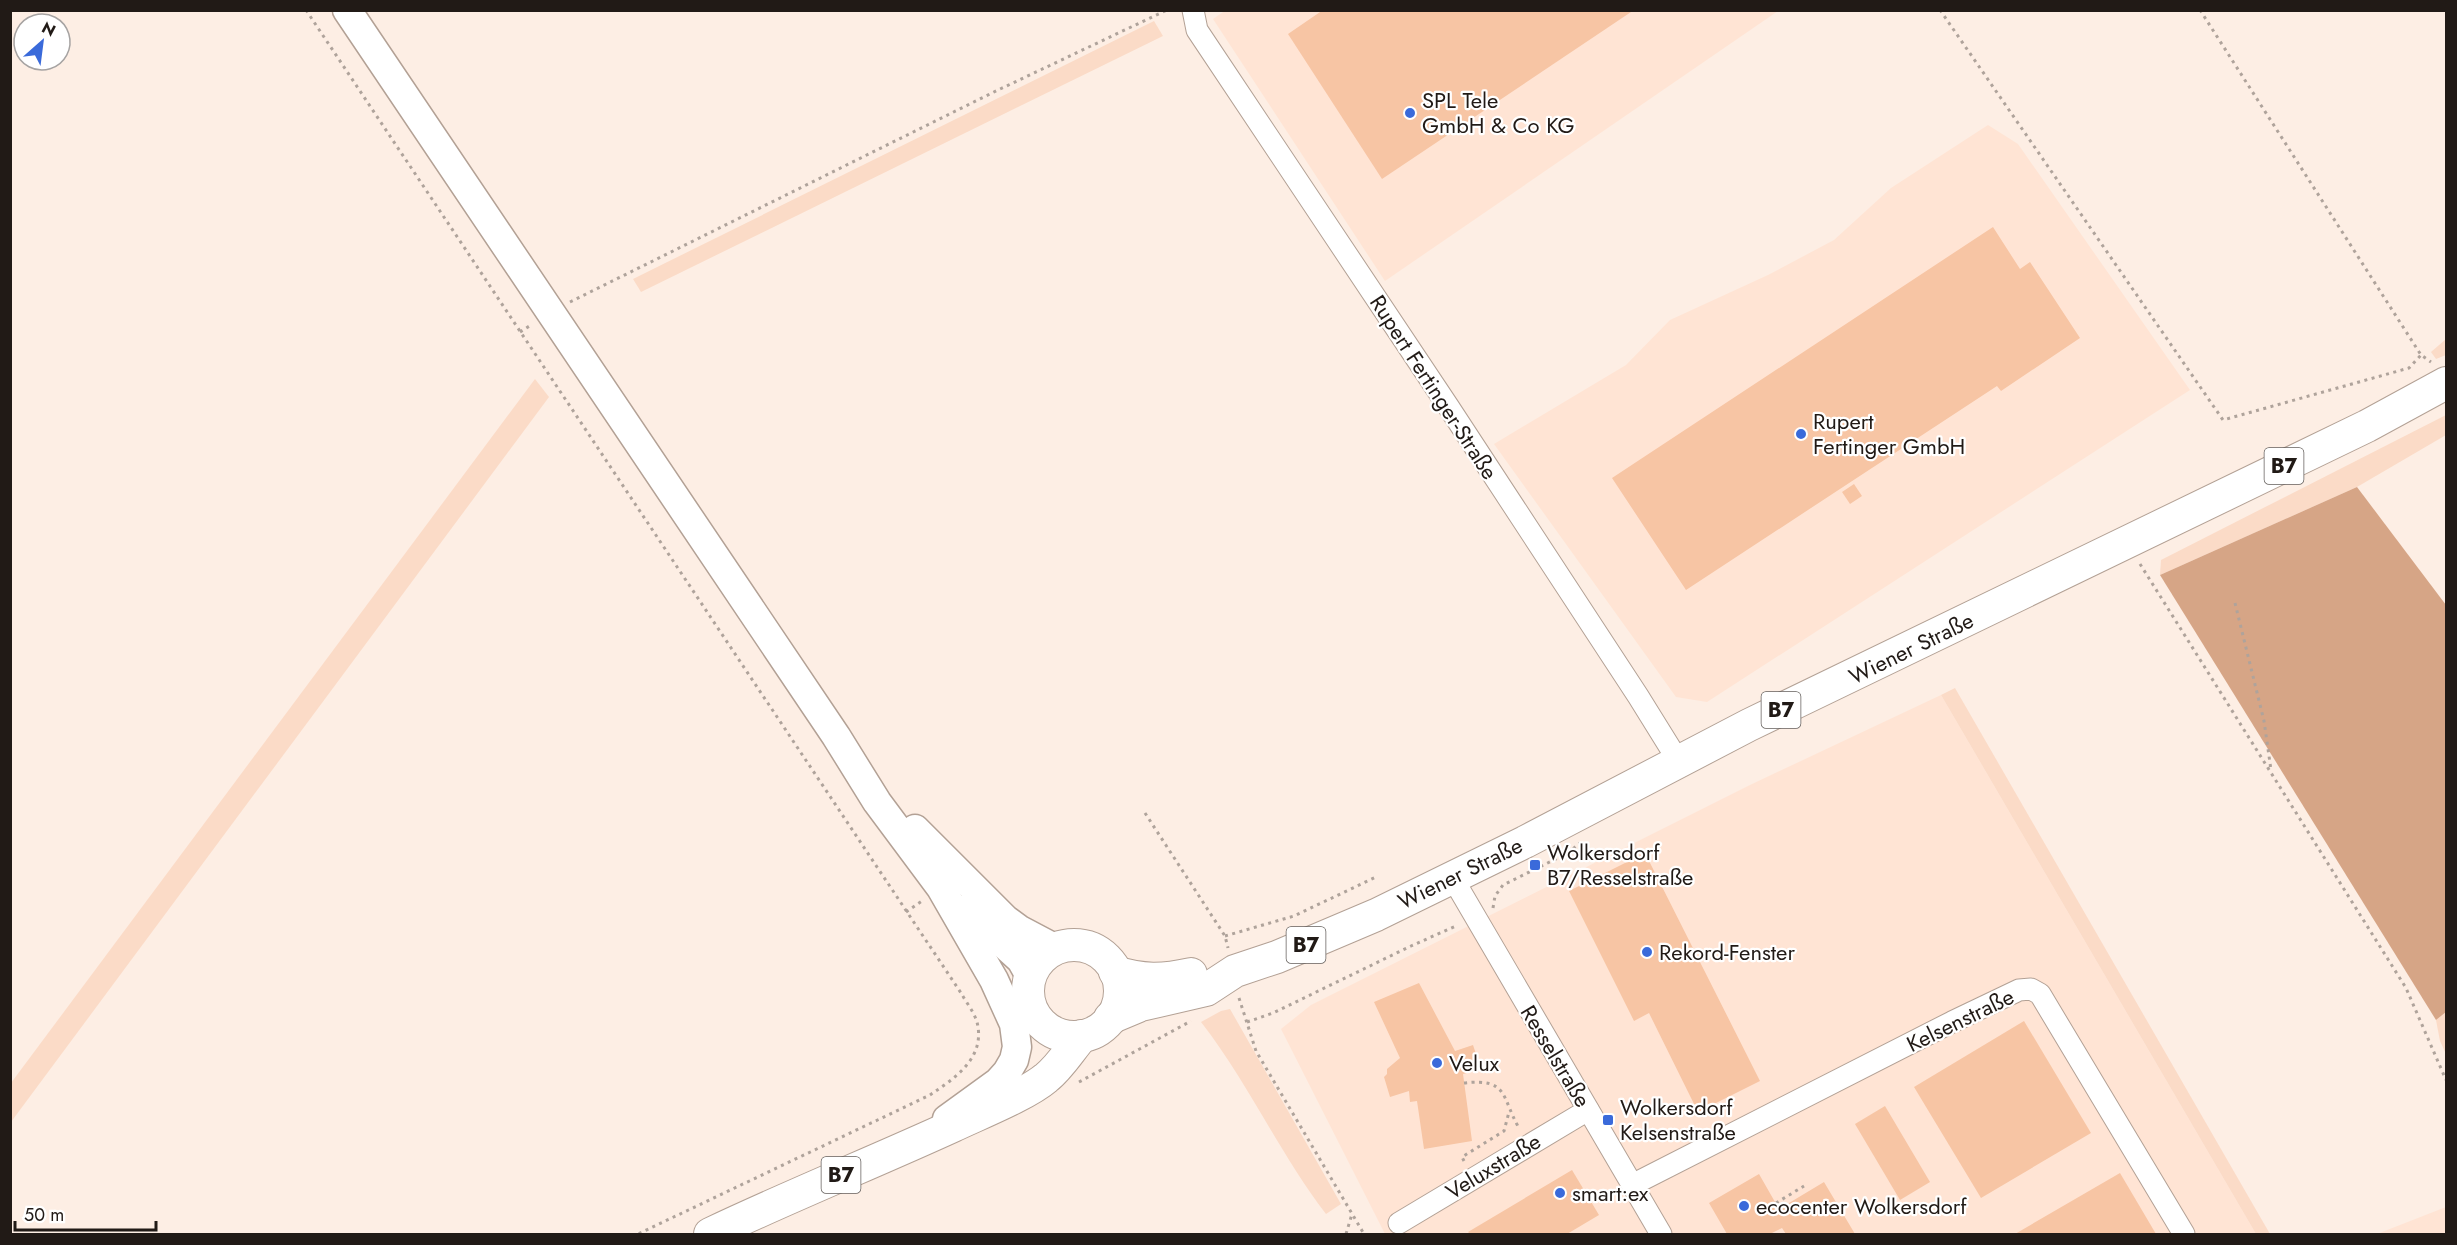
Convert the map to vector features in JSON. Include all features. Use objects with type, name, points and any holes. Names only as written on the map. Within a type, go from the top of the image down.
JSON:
[{"type":"main road","points":[[347,10],[837,736],[894,826],[941,888],[1007,1005],[1014,1024],[1017,1047],[1014,1060],[998,1082],[903,1149]]},
{"type":"main road","name":"Wiener Straße","points":[[1235,971],[1278,957],[1376,915],[1749,725],[2367,426],[2446,383]]},
{"type":"main road","points":[[837,736],[893,805],[981,897],[1020,930],[1056,949]]},
{"type":"main road","points":[[941,888],[1021,960],[1030,976]]},
{"type":"main road","points":[[1082,1036],[1059,1034],[1041,1023],[1030,1006],[1028,986],[1030,976],[1036,964],[1045,955],[1056,949],[1076,945],[1103,956],[1115,972],[1118,981],[1119,999],[1110,1018]]},
{"type":"main road","name":"B7","points":[[1115,972],[1154,981],[1206,971],[1235,971]]},
{"type":"main road","name":"B7","points":[[710,1234],[778,1201],[903,1149],[1045,1080],[1056,1070],[1082,1036],[1102,1026],[1110,1018],[1142,1005],[1206,990],[1235,971]]},
{"type":"main road","points":[[1017,1095],[1028,1080],[1040,1054],[1041,1023]]},
{"type":"street","name":"Rupert Fertinger-Straße","points":[[1193,10],[1197,30],[1448,406],[1632,686],[1679,762]]},
{"type":"street","name":"Resselstraße","points":[[1452,877],[1661,1234]]},
{"type":"street","name":"Kelsenstraße","points":[[1632,1185],[1952,1022],[2019,990],[2031,989],[2040,994],[2184,1234]]},
{"type":"street","name":"Veluxstraße","points":[[1399,1223],[1588,1110]]},
{"type":"path","points":[[306,10],[961,993],[976,1020],[977,1046],[972,1058],[963,1070],[930,1095],[638,1234]]},
{"type":"path","points":[[550,312],[998,90],[1167,10]]},
{"type":"path","points":[[1940,10],[2223,420],[2409,368],[2421,355],[2200,10]]},
{"type":"path","points":[[2127,543],[2406,988],[2446,1077]]},
{"type":"path","points":[[2235,603],[2264,721],[2271,772]]},
{"type":"path","points":[[1145,813],[1224,936],[1235,971]]},
{"type":"path","points":[[1224,936],[1294,916],[1376,877]]},
{"type":"path","points":[[1364,1234],[1256,1050],[1247,1022],[1273,1013],[1411,946],[1475,918]]},
{"type":"path","points":[[1464,1083],[1485,1081],[1492,1083],[1505,1095],[1509,1110],[1529,1145]]},
{"type":"path","points":[[1474,1178],[1462,1157],[1504,1131],[1509,1110]]},
{"type":"path","points":[[1776,1203],[1804,1186]]},
{"type":"path","points":[[1346,1234],[1352,1214]]},
{"type":"shaded area","points":[[1226,10],[1778,11],[1385,281],[1213,19]]},
{"type":"shaded area","points":[[1154,21],[1163,36],[641,292],[633,279]]},
{"type":"shaded area","points":[[1988,125],[2018,144],[2190,390],[1707,702],[1676,697],[1494,444],[1626,365],[1670,320],[1768,275],[1834,240],[1891,188]]},
{"type":"shaded area","points":[[2446,339],[2446,355],[2436,359],[2431,352]]},
{"type":"shaded area","points":[[535,379],[549,397],[11,1122],[11,1083]]},
{"type":"shaded area","points":[[2446,415],[2446,435],[2357,487],[2160,575],[2161,560]]},
{"type":"shaded area","points":[[2357,487],[2446,605],[2446,1012],[2436,1020],[2160,575]]},
{"type":"shaded area","points":[[1955,688],[2270,1234],[2256,1234],[1941,695]]},
{"type":"shaded area","points":[[1941,695],[2256,1234],[1385,1234],[1281,1029],[1311,1005],[1750,785]]},
{"type":"shaded area","points":[[1230,1009],[1341,1204],[1326,1214],[1293,1167],[1234,1069],[1201,1022],[1221,1011]]},
{"type":"shaded area","points":[[2446,1012],[2446,1054],[2440,1041],[2436,1020]]},
{"type":"shaded area","points":[[2446,1207],[2446,1234],[2377,1234]]},
{"type":"building","name":"SPL Tele GmbH & Co KG","points":[[1323,10],[1634,10],[1382,179],[1288,34]]},
{"type":"building","name":"Rupert Fertinger GmbH","points":[[1993,227],[2020,269],[2030,262],[2080,338],[2001,391],[1997,386],[1686,590],[1612,478]]},
{"type":"building","points":[[1854,484],[1862,496],[1850,504],[1842,492]]},
{"type":"building","name":"Rekord-Fenster","points":[[1645,853],[1760,1081],[1698,1112],[1649,1013],[1634,1021],[1569,891]]},
{"type":"building","name":"Velux","points":[[1419,983],[1455,1051],[1473,1045],[1481,1069],[1463,1074],[1472,1141],[1424,1149],[1417,1101],[1410,1102],[1409,1091],[1390,1097],[1384,1077],[1387,1069],[1400,1058],[1374,1002]]},
{"type":"building","points":[[2024,1021],[2091,1133],[1981,1198],[1914,1087]]},
{"type":"building","points":[[1885,1106],[1930,1182],[1900,1200],[1855,1124]]},
{"type":"building","name":"smart:ex","points":[[1572,1170],[1599,1215],[1567,1234],[1470,1234],[1468,1232]]},
{"type":"building","points":[[2120,1173],[2156,1234],[2015,1234]]},
{"type":"building","name":"ecocenter Wolkersdorf","points":[[1759,1174],[1779,1209],[1824,1182],[1855,1234],[1786,1234],[1782,1228],[1770,1234],[1727,1234],[1709,1203]]},
{"type":"place","name":"SPL Tele GmbH & Co KG","points":[[1410,113]]},
{"type":"place","name":"Rupert Fertinger GmbH","points":[[1801,434]]},
{"type":"place","name":"Wolkersdorf B7/Resselstraße","points":[[1535,865]]},
{"type":"place","name":"Rekord-Fenster","points":[[1647,952]]},
{"type":"place","name":"Velux","points":[[1437,1063]]},
{"type":"place","name":"Wolkersdorf Kelsenstraße","points":[[1608,1120]]},
{"type":"place","name":"smart:ex","points":[[1560,1193]]},
{"type":"place","name":"ecocenter Wolkersdorf","points":[[1744,1206]]}]
